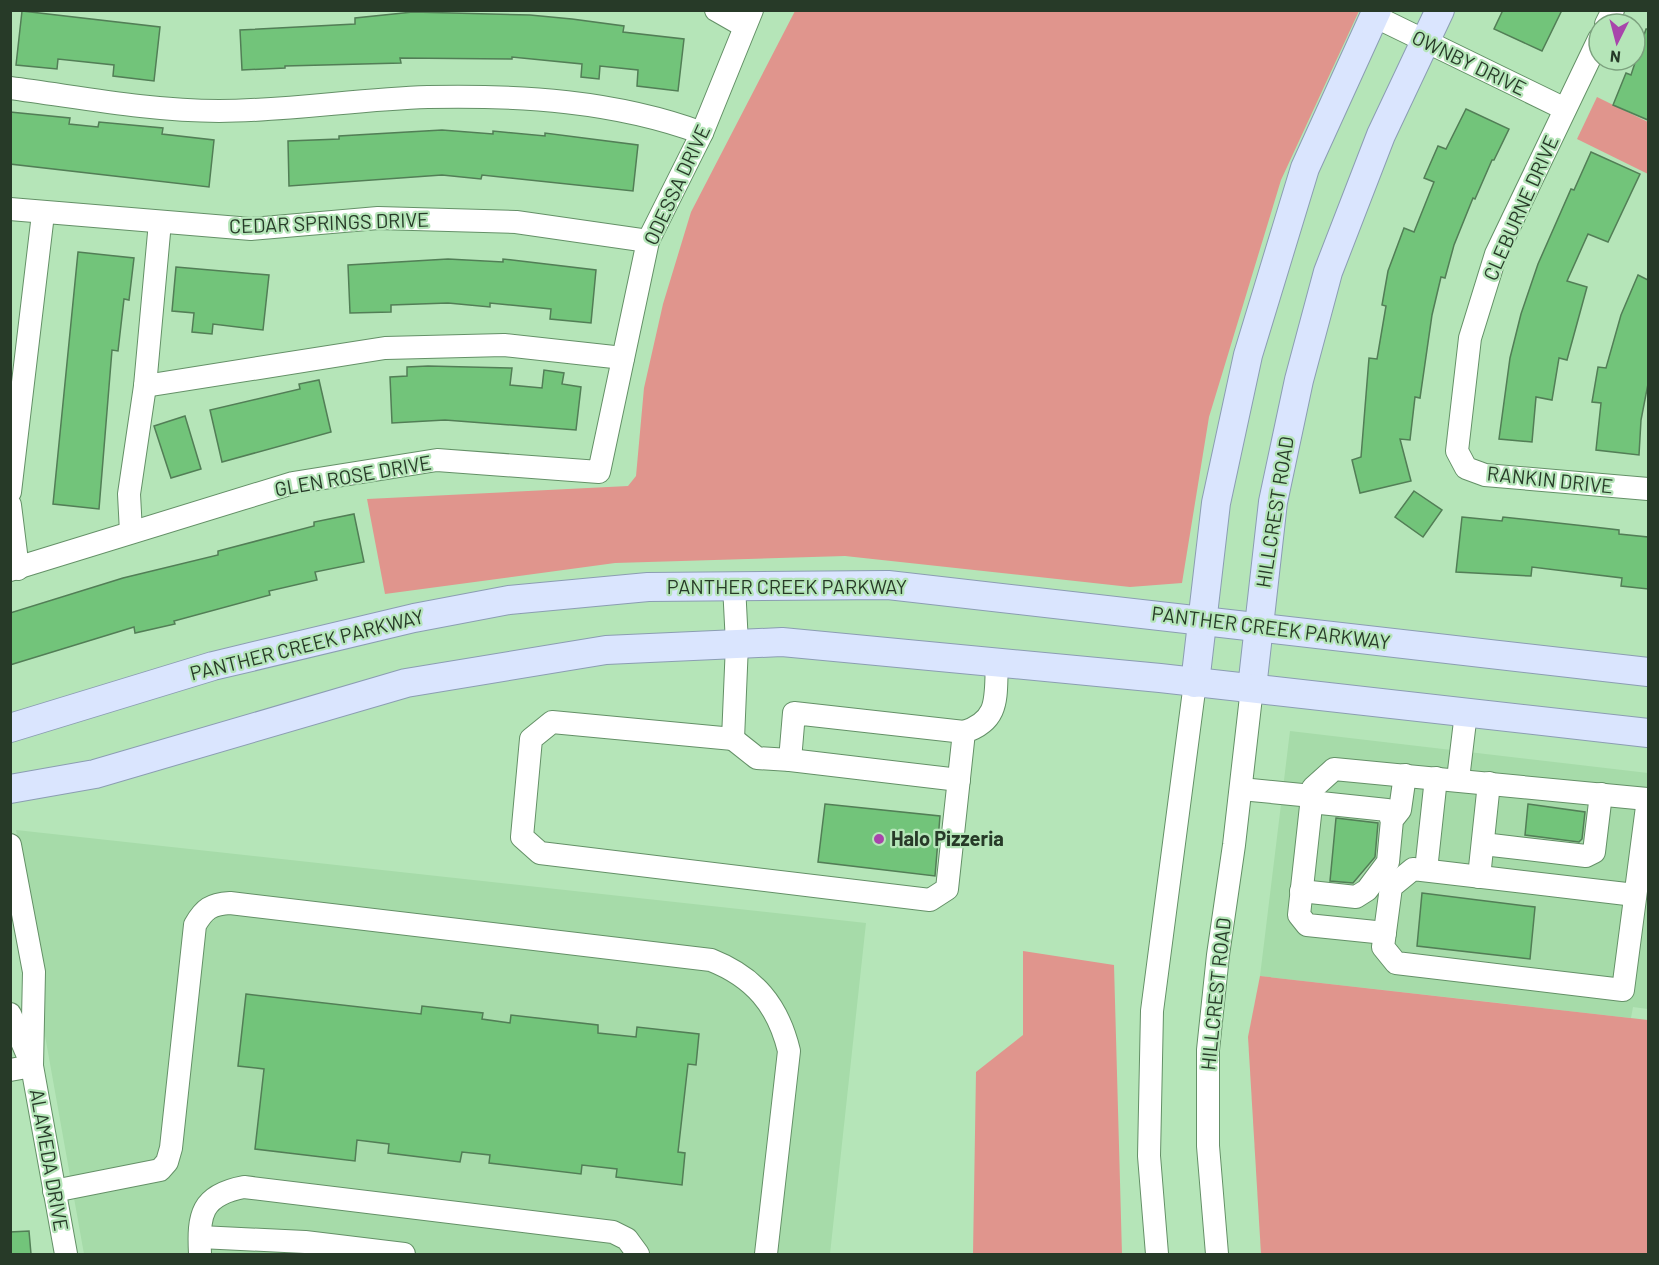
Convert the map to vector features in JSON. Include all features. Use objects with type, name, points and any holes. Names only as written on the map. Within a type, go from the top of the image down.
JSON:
[{"type":"main road","name":"HILLCREST ROAD","points":[[1252,688],[1273,502],[1299,380],[1328,272],[1381,135],[1440,10]]},
{"type":"main road","points":[[1195,683],[1216,503],[1248,355],[1274,260],[1305,168],[1376,13]]},
{"type":"main road","name":"PANTHER CREEK PARKWAY","points":[[10,728],[213,666],[414,618],[509,600],[648,587],[888,585],[1648,672]]},
{"type":"main road","points":[[10,789],[95,774],[406,683],[606,650],[782,642],[1252,688],[1648,734]]},
{"type":"street","points":[[716,10],[748,18]]},
{"type":"street","name":"OWNBY DRIVE","points":[[1376,13],[1425,41],[1565,109]]},
{"type":"street","name":"ODESSA DRIVE","points":[[599,472],[648,241],[702,133],[748,18]]},
{"type":"street","name":"CLEBURNE DRIVE","points":[[1458,457],[1459,417],[1470,338],[1496,254],[1587,64]]},
{"type":"street","points":[[10,88],[161,107],[217,111],[428,97],[498,98],[601,107],[636,113],[702,133]]},
{"type":"street","name":"CEDAR SPRINGS DRIVE","points":[[10,209],[43,214],[251,229],[378,218],[516,222],[648,241]]},
{"type":"street","points":[[10,492],[43,214]]},
{"type":"street","points":[[132,532],[129,494],[145,386],[160,222]]},
{"type":"street","points":[[145,386],[385,348],[504,345],[623,358]]},
{"type":"street","name":"RANKIN DRIVE","points":[[1458,457],[1471,471],[1485,475],[1648,489]]},
{"type":"street","name":"GLEN ROSE DRIVE","points":[[14,570],[292,483],[437,460],[599,472]]},
{"type":"street","points":[[10,505],[14,570]]},
{"type":"street","points":[[733,739],[737,644],[734,585]]},
{"type":"street","points":[[790,760],[794,713],[964,732],[981,726],[993,712],[997,663]]},
{"type":"street","points":[[1157,1254],[1149,1137],[1152,1011],[1195,683]]},
{"type":"street","name":"HILLCREST ROAD","points":[[1217,1254],[1208,1146],[1208,1050],[1252,688]]},
{"type":"street","points":[[1426,870],[1447,778],[1466,713]]},
{"type":"street","points":[[959,780],[757,758],[733,739],[552,722],[531,739],[522,837],[540,853],[930,900],[947,889],[959,780],[964,732]]},
{"type":"street","points":[[1385,933],[1307,925],[1299,915],[1313,788],[1334,769],[1648,799],[1623,990],[1395,963],[1383,947],[1385,933],[1391,887],[1413,869],[1635,895]]},
{"type":"street","points":[[1392,820],[1400,810],[1405,775]]},
{"type":"street","points":[[1479,877],[1489,783]]},
{"type":"street","points":[[1241,789],[1387,810],[1392,820],[1388,862],[1367,890],[1356,897],[1302,891]]},
{"type":"street","points":[[1483,844],[1586,856],[1594,852],[1601,794]]},
{"type":"street","name":"ALAMEDA DRIVE","points":[[10,845],[34,972],[21,1068]]},
{"type":"street","points":[[54,1191],[160,1170],[167,1162],[171,1148],[195,925],[204,910],[216,903],[230,903],[711,960],[732,968],[753,983],[768,999],[780,1020],[789,1051],[766,1254]]},
{"type":"street","name":"ALAMEDA DRIVE","points":[[10,1014],[21,1068],[54,1191],[66,1254]]},
{"type":"street","points":[[404,1254],[305,1242],[200,1246],[201,1216],[211,1199],[226,1190],[244,1187],[614,1232],[627,1239],[638,1254]]},
{"type":"shaded area","points":[[795,11],[1359,11],[1281,180],[1209,417],[1182,583],[1130,587],[845,556],[615,563],[385,594],[367,499],[628,486],[636,476],[644,388],[663,304],[691,212]]},
{"type":"shaded area","points":[[1597,97],[1648,122],[1648,174],[1577,139]]},
{"type":"shaded area","points":[[1290,731],[1648,773],[1648,1009],[1633,1007],[1631,1018],[1260,976]]},
{"type":"shaded area","points":[[16,830],[866,923],[830,1254],[84,1254],[39,1002],[43,971]]},
{"type":"shaded area","points":[[1023,951],[1114,965],[1122,1254],[973,1254],[976,1072],[1023,1035]]},
{"type":"shaded area","points":[[1260,976],[1648,1020],[1648,1254],[1261,1254],[1248,1037]]},
{"type":"building","points":[[1503,10],[1562,10],[1542,51],[1494,29]]},
{"type":"building","points":[[22,11],[160,27],[154,81],[113,76],[114,65],[58,59],[57,69],[16,65]]},
{"type":"building","points":[[413,12],[530,15],[572,19],[624,26],[623,32],[684,39],[678,91],[637,86],[638,70],[600,66],[599,79],[581,77],[582,64],[512,57],[512,59],[400,58],[401,63],[285,66],[285,68],[242,70],[240,30],[355,24],[355,18]]},
{"type":"building","points":[[1648,29],[1648,120],[1613,105],[1626,73],[1631,75],[1632,72],[1647,72]]},
{"type":"building","points":[[1466,109],[1509,129],[1475,199],[1473,198],[1454,245],[1445,278],[1441,277],[1432,315],[1420,398],[1415,397],[1410,440],[1400,439],[1411,481],[1360,493],[1352,460],[1361,457],[1369,358],[1377,359],[1386,306],[1382,305],[1388,271],[1404,228],[1414,232],[1434,182],[1424,178],[1438,146],[1446,149]]},
{"type":"building","points":[[10,112],[70,118],[69,124],[98,127],[99,122],[163,128],[162,134],[214,140],[209,187],[10,164]]},
{"type":"building","points":[[442,130],[493,134],[493,131],[545,136],[545,133],[638,145],[633,191],[482,175],[481,179],[442,175],[289,186],[288,141]]},
{"type":"building","points":[[1591,152],[1640,174],[1608,242],[1588,234],[1567,281],[1587,287],[1567,360],[1559,358],[1552,400],[1536,397],[1532,442],[1499,439],[1510,358],[1521,314],[1538,264],[1571,189],[1574,190]]},
{"type":"building","points":[[78,252],[134,258],[129,300],[124,299],[118,351],[112,350],[99,509],[53,504]]},
{"type":"building","points":[[448,259],[503,262],[503,259],[596,270],[591,323],[550,319],[551,309],[490,303],[490,307],[448,303],[391,305],[391,312],[350,313],[348,265]]},
{"type":"building","points":[[176,267],[269,275],[263,330],[213,324],[212,334],[192,332],[194,313],[172,311]]},
{"type":"building","points":[[1638,275],[1648,280],[1648,384],[1641,420],[1639,455],[1596,450],[1601,403],[1592,402],[1598,367],[1606,368],[1621,315]]},
{"type":"building","points":[[407,367],[512,368],[510,385],[542,388],[544,370],[564,373],[562,384],[581,387],[576,430],[445,420],[392,423],[390,377],[407,376]]},
{"type":"building","points":[[319,380],[331,432],[222,462],[210,410],[300,389],[299,384]]},
{"type":"building","points":[[185,416],[201,469],[171,478],[154,426]]},
{"type":"building","points":[[1414,491],[1442,510],[1423,537],[1395,517]]},
{"type":"building","points":[[354,514],[364,562],[315,572],[317,580],[269,591],[270,595],[174,621],[175,624],[135,633],[134,627],[10,665],[10,613],[123,578],[218,555],[218,551],[314,526],[314,522]]},
{"type":"building","points":[[1462,517],[1502,521],[1503,517],[1619,530],[1619,534],[1648,537],[1648,589],[1621,586],[1622,578],[1532,567],[1531,576],[1456,572]]},
{"type":"building","name":"Halo Pizzeria","points":[[825,804],[940,816],[935,876],[818,862]]},
{"type":"building","points":[[1528,804],[1585,812],[1582,839],[1579,842],[1525,835]]},
{"type":"building","points":[[1336,818],[1378,823],[1375,857],[1353,883],[1330,881]]},
{"type":"building","points":[[1422,893],[1535,907],[1530,959],[1417,946]]},
{"type":"building","points":[[246,994],[421,1014],[422,1006],[483,1013],[482,1019],[510,1023],[511,1015],[598,1025],[598,1033],[636,1037],[637,1027],[699,1034],[696,1065],[688,1064],[678,1152],[685,1153],[682,1185],[616,1177],[617,1169],[582,1165],[581,1174],[489,1163],[490,1155],[462,1152],[460,1162],[388,1153],[389,1144],[357,1140],[355,1161],[255,1149],[264,1069],[238,1066]]},
{"type":"building","points":[[29,1231],[31,1254],[10,1254],[10,1232]]},
{"type":"place","name":"Halo Pizzeria","points":[[879,839]]}]
